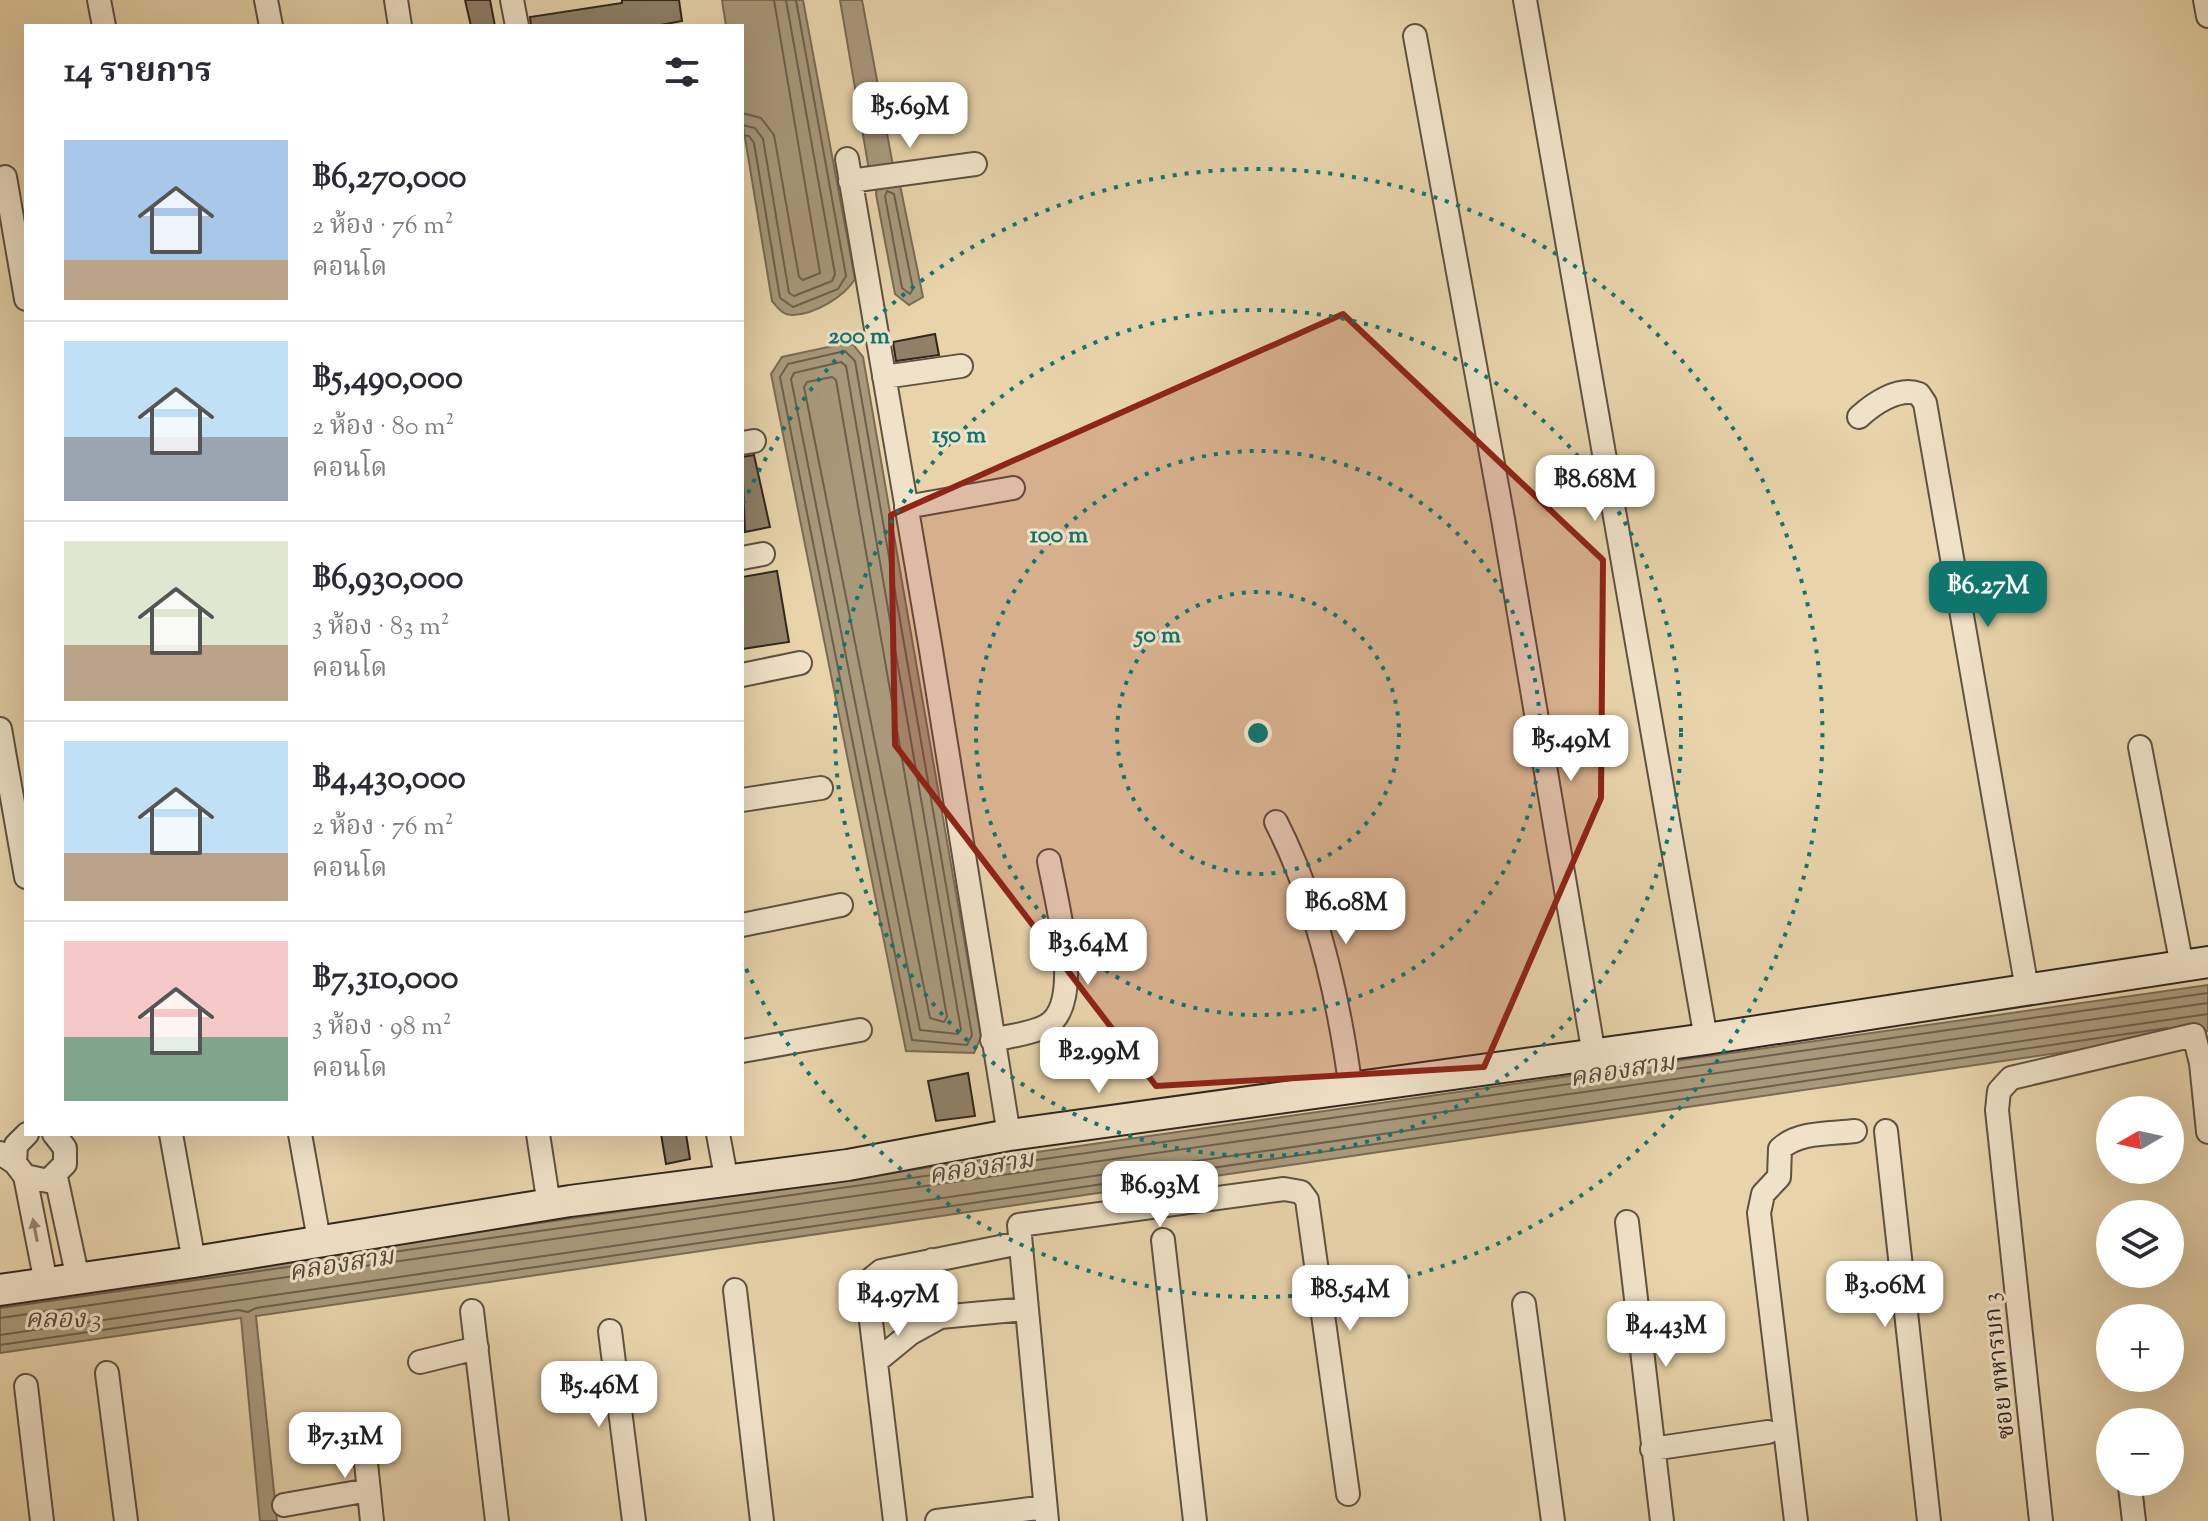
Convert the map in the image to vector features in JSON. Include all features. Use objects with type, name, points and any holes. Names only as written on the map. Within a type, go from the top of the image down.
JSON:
[{"type":"street","points":[[99,0],[104,24]]},
{"type":"street","points":[[396,0],[400,24]]},
{"type":"street","points":[[1525,0],[1706,1039]]},
{"type":"street","points":[[2205,0],[2208,16]]},
{"type":"street","points":[[270,1],[271,24]]},
{"type":"street","points":[[517,1],[517,24]]},
{"type":"street","points":[[1415,36],[1506,535],[1594,1055]]},
{"type":"street","points":[[975,164],[848,170],[1009,1135]]},
{"type":"street","points":[[5,177],[24,287]]},
{"type":"street","points":[[884,377],[961,366]]},
{"type":"street","points":[[1859,417],[1881,400],[1908,392],[1919,394],[1925,403],[2027,989]]},
{"type":"street","points":[[906,507],[1013,488]]},
{"type":"street","points":[[744,675],[800,663]]},
{"type":"street","points":[[0,729],[24,866]]},
{"type":"street","points":[[0,1290],[549,1205],[848,1165],[1009,1135],[1706,1039],[2195,964],[2140,747]]},
{"type":"street","points":[[744,800],[821,788]]},
{"type":"street","points":[[1276,822],[1291,850],[1318,933],[1342,1023],[1351,1090]]},
{"type":"street","points":[[992,1040],[1048,1025],[1058,1013],[1065,993],[1067,962],[1049,861]]},
{"type":"street","points":[[744,925],[841,905]]},
{"type":"street","points":[[744,1051],[860,1030]]},
{"type":"street","name":"ซอย ทหารบก 3","points":[[2041,1521],[1997,1110],[1999,1091],[2011,1078],[2194,1035],[2201,1063],[2208,1132]]},
{"type":"street","points":[[1796,1521],[1759,1213],[1763,1194],[1779,1177],[1780,1149],[1786,1143],[1796,1138],[1855,1131]]},
{"type":"street","points":[[1886,1131],[1929,1521]]},
{"type":"street","points":[[25,1136],[16,1145],[13,1164],[46,1283]]},
{"type":"street","points":[[171,1136],[194,1262]]},
{"type":"street","points":[[300,1136],[319,1240]]},
{"type":"street","points":[[538,1136],[549,1205]]},
{"type":"street","points":[[718,1136],[727,1182]]},
{"type":"street","points":[[13,1164],[40,1182],[56,1177],[65,1164],[61,1139]]},
{"type":"street","points":[[56,1177],[78,1279]]},
{"type":"street","points":[[937,1521],[1046,1514],[1019,1225],[1284,1189],[1301,1192],[1307,1200],[1312,1222],[1348,1494]]},
{"type":"street","points":[[1627,1222],[1662,1521]]},
{"type":"street","points":[[1163,1240],[1195,1521]]},
{"type":"street","points":[[895,1521],[868,1296],[870,1280],[881,1271],[1020,1243]]},
{"type":"street","points":[[932,1260],[940,1317]]},
{"type":"street","points":[[735,1290],[762,1521]]},
{"type":"street","points":[[1524,1304],[1553,1521]]},
{"type":"street","points":[[878,1360],[911,1333],[940,1317],[1026,1309]]},
{"type":"street","points":[[472,1311],[497,1521]]},
{"type":"street","points":[[610,1331],[634,1521]]},
{"type":"street","points":[[420,1362],[477,1348]]},
{"type":"street","points":[[107,1373],[126,1521]]},
{"type":"street","points":[[26,1386],[42,1521]]},
{"type":"street","points":[[1652,1449],[1768,1432]]},
{"type":"street","points":[[363,1434],[372,1521]]},
{"type":"street","points":[[284,1505],[369,1490]]},
{"type":"street","points":[[2131,1496],[2134,1521]]},
{"type":"highlighted area","points":[[1343,314],[1603,560],[1601,798],[1484,1067],[1156,1086],[895,745],[891,515]]},
{"type":"water","points":[[722,0],[803,0],[855,279],[836,298],[802,314],[786,314],[772,301],[744,132],[744,24],[726,24]]},
{"type":"water","points":[[840,0],[862,0],[894,171],[869,170]]},
{"type":"water","points":[[899,180],[923,297],[909,305],[895,294],[876,194],[877,186]]},
{"type":"water","points":[[851,342],[863,357],[981,1037],[974,1053],[906,1051],[771,374],[782,357]]},
{"type":"water","name":"คลอง 3","points":[[2208,985],[2208,1031],[256,1316],[277,1521],[260,1521],[241,1318],[0,1353],[0,1300]]},
{"type":"building","points":[[465,0],[490,0],[495,24],[471,24]]},
{"type":"building","points":[[622,0],[679,0],[682,21],[666,24],[531,24],[530,17],[622,3]]},
{"type":"building","points":[[935,334],[939,355],[896,361],[893,342]]},
{"type":"building","points":[[754,455],[770,527],[745,532],[744,507],[744,457]]},
{"type":"building","points":[[777,571],[789,642],[744,649],[744,577]]},
{"type":"building","points":[[968,1073],[975,1116],[936,1121],[928,1081]]},
{"type":"building","points":[[661,1136],[686,1136],[690,1159],[666,1164]]},
{"type":"water label","name":"คลองสาม","points":[[1622,1069]]},
{"type":"water label","name":"คลองสาม","points":[[981,1166]]},
{"type":"water label","name":"คลองสาม","points":[[341,1263]]}]
